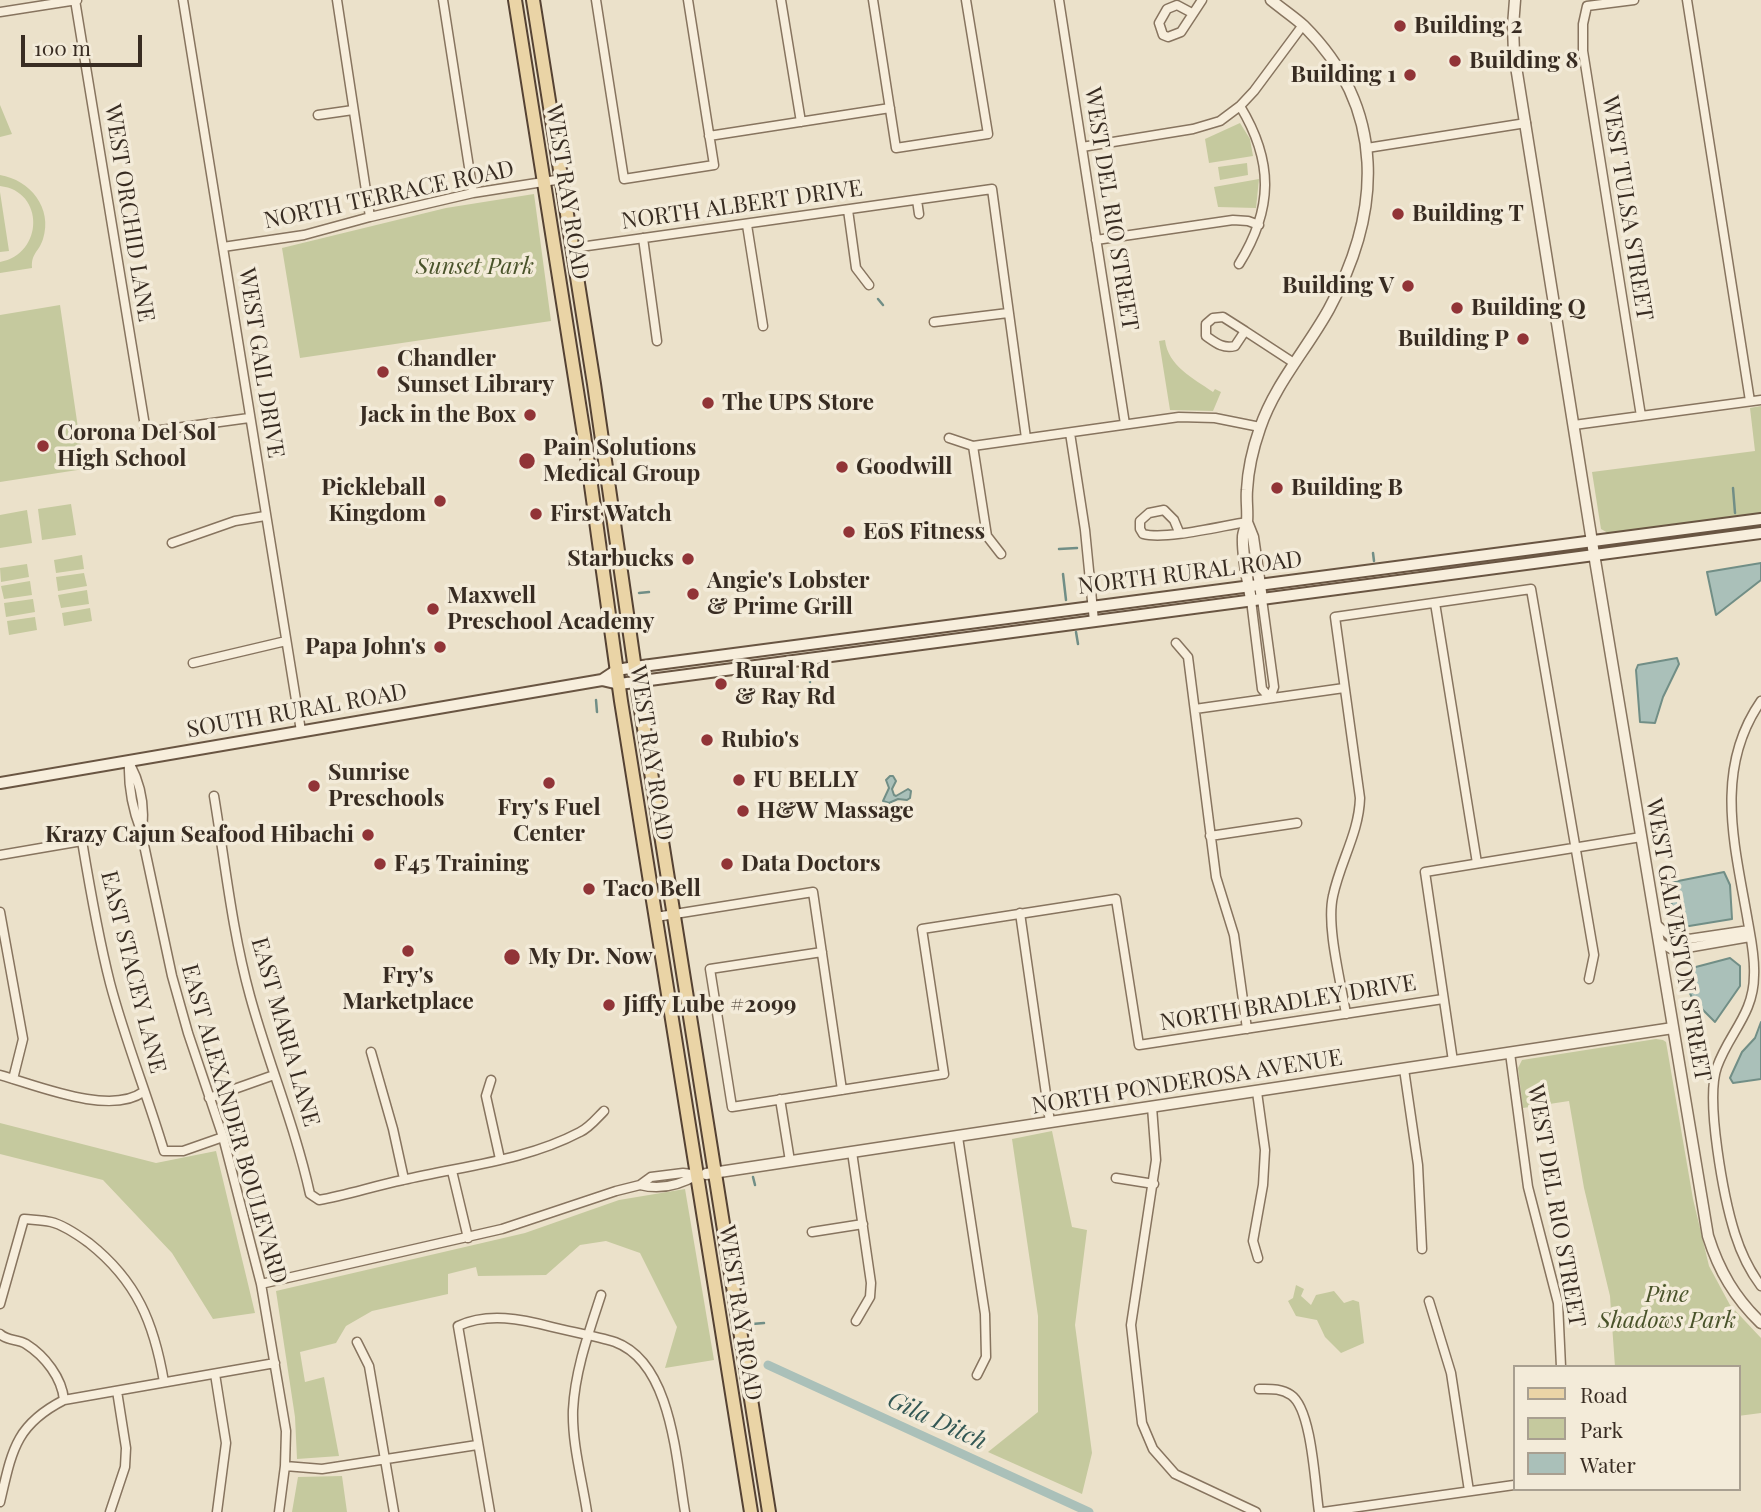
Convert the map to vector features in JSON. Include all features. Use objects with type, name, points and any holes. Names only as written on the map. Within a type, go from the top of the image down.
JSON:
[{"type":"main road","name":"WEST RAY ROAD","points":[[515,0],[584,435],[625,668],[656,917],[769,1512]]},
{"type":"main road","name":"WEST RAY ROAD","points":[[533,0],[601,433],[625,668]]},
{"type":"main road","points":[[584,435],[601,433]]},
{"type":"main road","name":"NORTH RURAL ROAD","points":[[627,682],[1256,599],[1593,548],[1761,519]]},
{"type":"main road","name":"NORTH RURAL ROAD","points":[[625,668],[1255,586],[1593,548],[1761,533]]},
{"type":"main road","name":"SOUTH RURAL ROAD","points":[[601,680],[625,668]]},
{"type":"main road","name":"SOUTH RURAL ROAD","points":[[0,783],[601,680],[627,682]]},
{"type":"main road","name":"WEST RAY ROAD","points":[[627,682],[674,914],[751,1512]]},
{"type":"street","points":[[0,12],[76,0]]},
{"type":"street","name":"WEST ORCHID LANE","points":[[76,0],[146,432],[249,418]]},
{"type":"street","name":"WEST GAIL DRIVE","points":[[183,0],[301,731]]},
{"type":"street","points":[[337,0],[370,216]]},
{"type":"street","points":[[443,0],[472,194]]},
{"type":"street","points":[[596,0],[624,179],[714,165],[688,0]]},
{"type":"street","points":[[781,0],[801,122]]},
{"type":"street","points":[[873,0],[897,148],[988,134],[966,0]]},
{"type":"street","name":"WEST DEL RIO STREET","points":[[1059,0],[1125,424]]},
{"type":"street","points":[[1192,13],[1202,0]]},
{"type":"street","points":[[1270,698],[1262,689],[1253,537],[1247,522],[1249,472],[1260,427],[1294,363],[1328,312],[1354,260],[1364,224],[1367,191],[1367,148],[1353,98],[1340,73],[1303,25],[1271,0]]},
{"type":"street","name":"WEST GALVESTON STREET","points":[[1515,0],[1514,54],[1708,1236],[1721,1272],[1742,1305],[1761,1323]]},
{"type":"street","name":"WEST TULSA STREET","points":[[1634,0],[1587,6],[1583,24],[1583,51],[1641,416]]},
{"type":"street","points":[[1687,0],[1750,401]]},
{"type":"street","points":[[1082,147],[1193,129],[1220,121],[1254,91],[1303,25]]},
{"type":"street","points":[[1239,264],[1259,225],[1267,182],[1255,130],[1240,106]]},
{"type":"street","points":[[709,136],[890,108]]},
{"type":"street","points":[[318,115],[353,110]]},
{"type":"street","points":[[1367,148],[1526,123]]},
{"type":"street","name":"NORTH TERRACE ROAD","points":[[223,247],[304,234],[370,216],[472,194],[562,179]]},
{"type":"street","name":"NORTH ALBERT DRIVE","points":[[573,247],[992,189],[1008,313]]},
{"type":"street","points":[[917,200],[919,214]]},
{"type":"street","points":[[848,210],[856,268],[869,285]]},
{"type":"street","points":[[1096,240],[1233,220],[1248,220],[1259,225]]},
{"type":"street","points":[[747,225],[763,326]]},
{"type":"street","points":[[643,238],[657,341]]},
{"type":"street","points":[[934,322],[1008,313],[1026,438]]},
{"type":"street","points":[[1245,331],[1235,346],[1228,348],[1206,335],[1206,324],[1213,318],[1223,317],[1245,331],[1294,363]]},
{"type":"street","points":[[1574,425],[1761,400]]},
{"type":"street","points":[[949,438],[973,446],[1178,417],[1215,418],[1260,427]]},
{"type":"street","points":[[1070,433],[1085,530],[1094,621]]},
{"type":"street","points":[[973,446],[987,536],[1001,554]]},
{"type":"street","points":[[1179,532],[1171,514],[1164,510],[1149,513],[1140,521],[1143,534],[1150,536],[1179,532],[1247,522]]},
{"type":"street","points":[[172,543],[235,522],[265,516]]},
{"type":"street","points":[[1346,1014],[1331,910],[1338,878],[1359,816],[1360,798],[1335,617],[1531,589],[1594,955],[1589,979]]},
{"type":"street","points":[[1435,603],[1477,863]]},
{"type":"street","points":[[193,663],[286,641]]},
{"type":"street","points":[[1177,643],[1188,657],[1210,836],[1219,887],[1236,949],[1247,1029]]},
{"type":"street","points":[[1195,709],[1344,688]]},
{"type":"street","points":[[1761,701],[1739,746],[1731,792],[1731,816],[1754,961],[1754,990],[1746,1013],[1717,1066],[1713,1079],[1712,1106],[1734,1232],[1746,1263],[1761,1286]]},
{"type":"street","name":"EAST ALEXANDER BOULEVARD","points":[[128,761],[128,780],[134,813],[141,831],[172,976],[223,1138],[261,1284],[286,1431],[279,1512]]},
{"type":"street","name":"EAST MARIA LANE","points":[[214,796],[249,993],[303,1161],[310,1194],[318,1200],[404,1179]]},
{"type":"street","points":[[1210,836],[1297,823]]},
{"type":"street","points":[[1453,1061],[1425,872],[1641,837]]},
{"type":"street","name":"EAST STACEY LANE","points":[[0,855],[82,841],[94,913],[110,982],[164,1151],[183,1151],[223,1138]]},
{"type":"street","points":[[656,917],[813,892],[842,1090]]},
{"type":"street","name":"NORTH BRADLEY DRIVE","points":[[1020,913],[1116,899],[1139,1045],[1443,999]]},
{"type":"street","points":[[0,912],[23,1039],[13,1079]]},
{"type":"street","points":[[822,952],[710,969],[732,1107],[944,1074],[922,929],[1020,913],[1050,1122]]},
{"type":"street","points":[[1656,924],[1670,937],[1682,940],[1750,934]]},
{"type":"street","points":[[1659,942],[1671,949],[1681,949],[1750,934]]},
{"type":"street","name":"NORTH PONDEROSA AVENUE","points":[[706,1174],[1673,1028]]},
{"type":"street","points":[[371,1052],[404,1179],[452,1171],[537,1150],[582,1131],[604,1111]]},
{"type":"street","name":"WEST DEL RIO STREET","points":[[1510,1053],[1528,1187],[1558,1303],[1561,1365]]},
{"type":"street","points":[[1404,1069],[1419,1165],[1422,1249]]},
{"type":"street","points":[[209,1098],[275,1074]]},
{"type":"street","points":[[0,1075],[90,1099],[116,1102],[136,1097],[143,1092]]},
{"type":"street","points":[[491,1080],[486,1096],[500,1159]]},
{"type":"street","points":[[1257,1092],[1265,1150],[1263,1185],[1253,1241],[1258,1258]]},
{"type":"street","points":[[780,1099],[790,1161]]},
{"type":"street","points":[[1152,1107],[1157,1148],[1154,1184],[1130,1325],[1142,1423],[1153,1449],[1175,1474],[1256,1512]]},
{"type":"street","points":[[958,1137],[985,1314],[986,1356],[977,1375]]},
{"type":"street","points":[[852,1152],[871,1283],[870,1297],[856,1321]]},
{"type":"street","points":[[452,1171],[468,1238]]},
{"type":"street","points":[[261,1284],[468,1238],[640,1185],[652,1188],[685,1183],[706,1174]]},
{"type":"street","points":[[1116,1178],[1154,1184]]},
{"type":"street","points":[[0,1304],[24,1219],[53,1222],[79,1236],[109,1259],[145,1310],[158,1348],[164,1381]]},
{"type":"street","points":[[813,1232],[863,1224]]},
{"type":"street","points":[[587,1512],[575,1442],[573,1412],[576,1382],[601,1294]]},
{"type":"street","points":[[1429,1301],[1455,1393],[1469,1491]]},
{"type":"street","points":[[490,1512],[458,1326],[471,1320],[517,1318],[615,1342],[637,1354],[661,1389],[685,1512]]},
{"type":"street","points":[[0,1334],[3,1338],[24,1343],[41,1356],[57,1375],[64,1400]]},
{"type":"street","points":[[357,1342],[369,1366],[394,1512]]},
{"type":"street","points":[[0,1502],[14,1450],[27,1426],[42,1412],[64,1400],[275,1363]]},
{"type":"street","points":[[215,1374],[226,1443],[217,1512]]},
{"type":"street","points":[[1259,1390],[1277,1388],[1291,1394],[1300,1404],[1306,1419],[1321,1512],[1370,1509],[1512,1485]]},
{"type":"street","points":[[110,1512],[125,1467],[126,1448],[117,1391]]},
{"type":"street","points":[[285,1466],[322,1469],[477,1445]]},
{"type":"green space","points":[[0,105],[12,134],[0,137]]},
{"type":"green space","points":[[1240,123],[1250,139],[1253,156],[1209,163],[1205,139]]},
{"type":"green space","points":[[1247,163],[1248,175],[1220,180],[1218,167]]},
{"type":"green space","points":[[0,175],[21,183],[42,206],[45,228],[32,268],[0,273],[0,262],[14,257],[25,247],[31,236],[33,223],[31,210],[25,199],[15,190],[0,186]]},
{"type":"green space","points":[[1259,179],[1256,208],[1218,207],[1214,187]]},
{"type":"green space","points":[[0,192],[9,251],[0,252]]},
{"type":"green space","name":"Sunset Park","points":[[534,194],[551,321],[300,358],[282,248],[446,208]]},
{"type":"green space","points":[[60,305],[84,469],[0,482],[0,315]]},
{"type":"green space","points":[[1165,340],[1176,364],[1213,392],[1215,389],[1221,392],[1213,411],[1170,410],[1159,341]]},
{"type":"green space","points":[[1761,406],[1761,514],[1608,533],[1601,529],[1592,472],[1755,451],[1750,408]]},
{"type":"green space","points":[[71,504],[76,535],[42,540],[38,509]]},
{"type":"green space","points":[[27,510],[32,543],[0,548],[0,515]]},
{"type":"green space","points":[[82,555],[84,569],[56,573],[54,560]]},
{"type":"green space","points":[[27,564],[29,577],[1,582],[0,568]]},
{"type":"green space","points":[[84,573],[87,586],[58,591],[56,577]]},
{"type":"green space","points":[[30,581],[32,595],[4,599],[1,586]]},
{"type":"green space","points":[[87,590],[89,604],[61,608],[58,595]]},
{"type":"green space","points":[[33,599],[35,612],[6,617],[4,603]]},
{"type":"green space","points":[[90,608],[92,621],[64,626],[62,613]]},
{"type":"green space","points":[[35,617],[37,630],[9,635],[7,621]]},
{"type":"green space","name":"Pine Shadows Park","points":[[1656,1039],[1666,1042],[1693,1199],[1709,1266],[1730,1305],[1761,1338],[1761,1413],[1740,1416],[1740,1365],[1615,1365],[1610,1296],[1584,1188],[1569,1101],[1523,1108],[1518,1068],[1522,1060]]},
{"type":"green space","points":[[0,1123],[156,1163],[216,1151],[255,1313],[213,1319],[172,1253],[103,1180],[0,1154]]},
{"type":"green space","points":[[1052,1131],[1072,1227],[1087,1230],[1075,1325],[1092,1453],[1082,1494],[988,1452],[1038,1412],[1038,1316],[1012,1139]]},
{"type":"green space","points":[[685,1189],[714,1360],[665,1368],[677,1327],[640,1253],[606,1241],[580,1245],[546,1275],[478,1276],[476,1267],[448,1274],[448,1294],[372,1311],[346,1326],[336,1343],[300,1352],[305,1382],[324,1377],[339,1456],[297,1459],[295,1417],[276,1291],[525,1233],[619,1200]]},
{"type":"green space","points":[[1296,1285],[1304,1289],[1301,1296],[1311,1305],[1316,1295],[1334,1291],[1344,1303],[1353,1300],[1359,1302],[1364,1343],[1341,1353],[1325,1337],[1317,1320],[1296,1316],[1288,1301],[1293,1298]]},
{"type":"green space","points":[[342,1476],[347,1512],[292,1512],[298,1477]]},
{"type":"water","points":[[1761,563],[1761,580],[1716,615],[1707,572]]},
{"type":"water","points":[[1677,658],[1679,664],[1663,697],[1655,723],[1640,722],[1636,670],[1638,665]]},
{"type":"water","points":[[890,776],[896,781],[892,789],[894,795],[908,789],[911,791],[910,798],[889,803],[883,801],[889,788],[886,780]]},
{"type":"water","points":[[1724,872],[1730,885],[1732,919],[1683,927],[1672,906],[1673,882]]},
{"type":"water","points":[[1730,958],[1740,966],[1740,986],[1715,1022],[1693,1000],[1684,980],[1692,968]]},
{"type":"water","points":[[1761,1022],[1761,1079],[1733,1083],[1730,1078],[1742,1052],[1755,1038]]},
{"type":"waterway","points":[[878,299],[883,305]]},
{"type":"waterway","points":[[1733,488],[1735,513]]},
{"type":"waterway","points":[[1059,549],[1077,548]]},
{"type":"waterway","points":[[1373,553],[1374,561]]},
{"type":"waterway","points":[[1063,574],[1066,600]]},
{"type":"waterway","points":[[639,593],[649,592]]},
{"type":"waterway","points":[[1076,632],[1078,644]]},
{"type":"waterway","points":[[809,671],[810,682]]},
{"type":"waterway","points":[[596,700],[597,712]]},
{"type":"waterway","points":[[753,1177],[755,1185]]},
{"type":"waterway","points":[[752,1324],[764,1323]]},
{"type":"waterway","name":"Gila Ditch","points":[[768,1365],[1089,1512]]},
{"type":"place","name":"Building 2","points":[[1400,26]]},
{"type":"place","name":"Building 8","points":[[1455,61]]},
{"type":"place","name":"Building 1","points":[[1410,75]]},
{"type":"place","name":"Building T","points":[[1398,214]]},
{"type":"place","name":"Building V","points":[[1408,286]]},
{"type":"place","name":"Building Q","points":[[1457,308]]},
{"type":"place","name":"Building P","points":[[1523,339]]},
{"type":"place","name":"Chandler Sunset Library","points":[[383,372]]},
{"type":"place","name":"The UPS Store","points":[[708,403]]},
{"type":"place","name":"Jack in the Box","points":[[530,415]]},
{"type":"place","name":"Corona Del Sol High School","points":[[43,446]]},
{"type":"place","name":"Pain Solutions Medical Group","points":[[527,461]]},
{"type":"place","name":"Goodwill","points":[[842,467]]},
{"type":"place","name":"Building B","points":[[1277,488]]},
{"type":"place","name":"Pickleball Kingdom","points":[[440,501]]},
{"type":"place","name":"First Watch","points":[[536,514]]},
{"type":"place","name":"EōS Fitness","points":[[849,532]]},
{"type":"place","name":"Starbucks","points":[[688,559]]},
{"type":"place","name":"Angie's Lobster & Prime Grill","points":[[693,594]]},
{"type":"place","name":"Maxwell Preschool Academy","points":[[433,609]]},
{"type":"place","name":"Papa John's","points":[[440,647]]},
{"type":"place","name":"Rural Rd & Ray Rd","points":[[721,684]]},
{"type":"place","name":"Rubio's","points":[[707,740]]},
{"type":"place","name":"FU BELLY","points":[[739,780]]},
{"type":"place","name":"Fry's Fuel Center","points":[[549,783]]},
{"type":"place","name":"Sunrise Preschools","points":[[314,786]]},
{"type":"place","name":"H&W Massage","points":[[743,811]]},
{"type":"place","name":"Krazy Cajun Seafood Hibachi","points":[[368,835]]},
{"type":"place","name":"F45 Training","points":[[380,864]]},
{"type":"place","name":"Data Doctors","points":[[727,864]]},
{"type":"place","name":"Taco Bell","points":[[589,889]]},
{"type":"place","name":"Fry's Marketplace","points":[[408,951]]},
{"type":"place","name":"My Dr. Now","points":[[512,957]]},
{"type":"place","name":"Jiffy Lube #2099","points":[[609,1005]]}]
